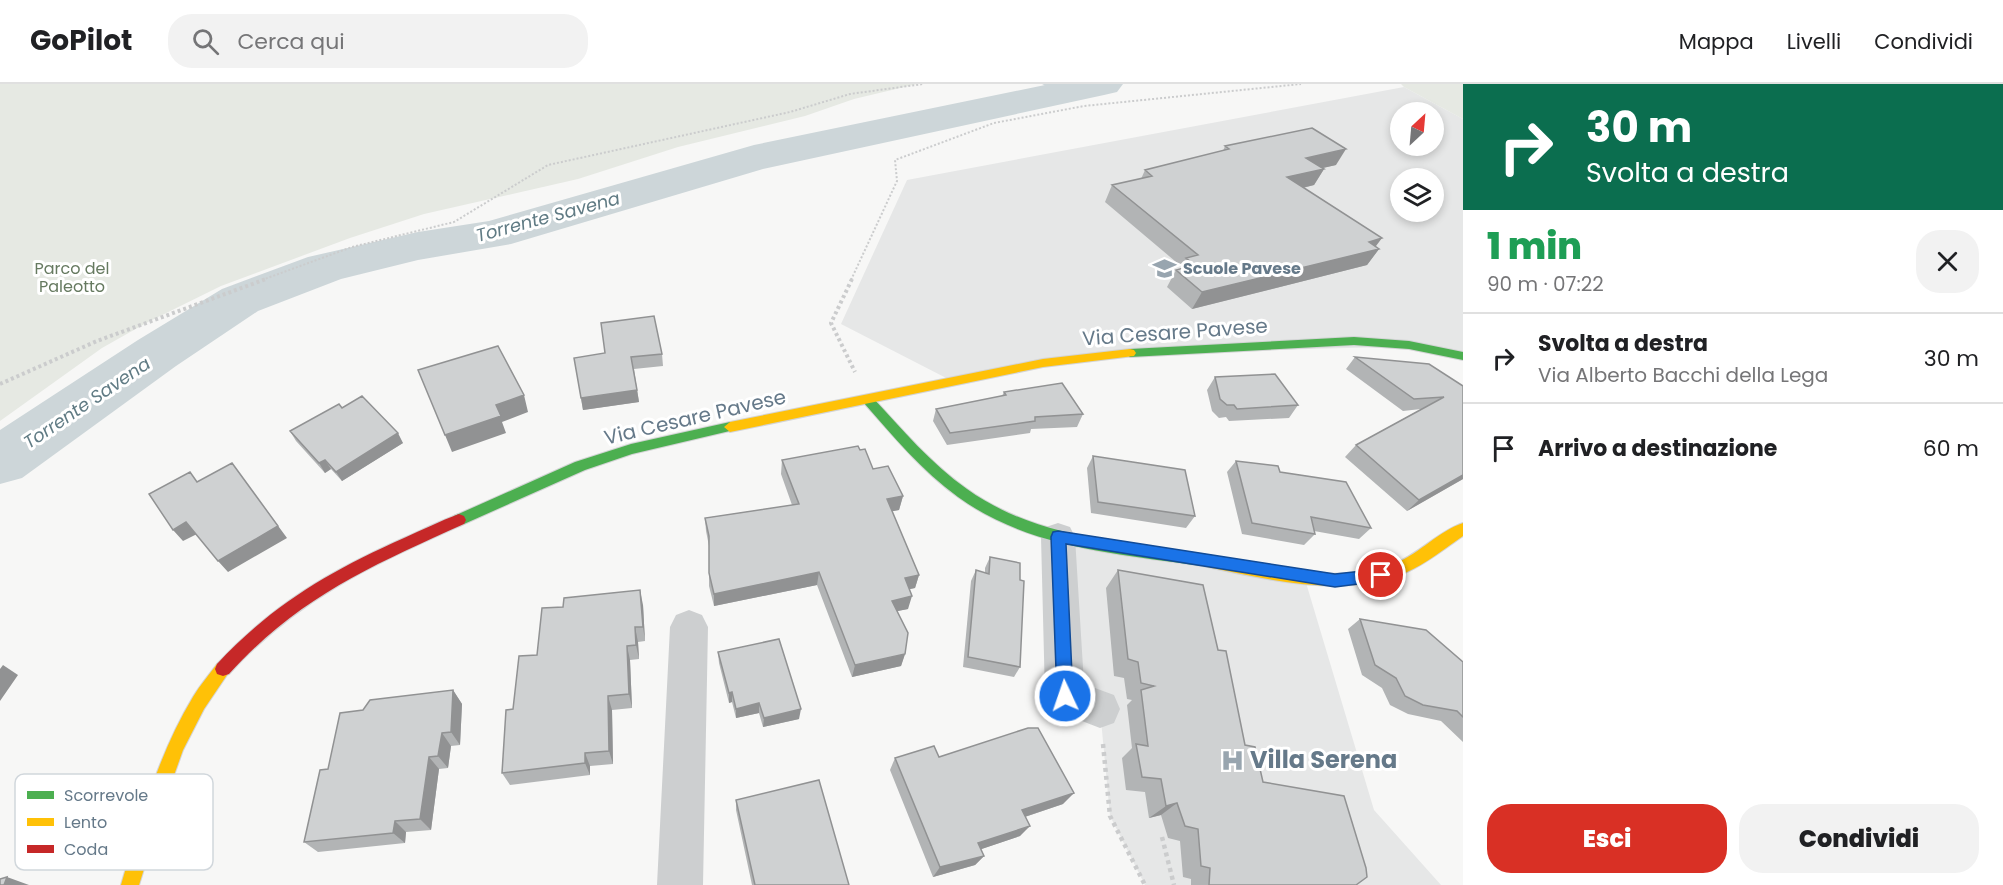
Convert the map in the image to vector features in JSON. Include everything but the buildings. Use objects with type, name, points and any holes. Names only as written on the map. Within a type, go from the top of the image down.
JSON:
[{"type":"street","name":"Via Cesare Pavese","points":[[165,774],[177,743],[199,701],[252,637],[282,611],[312,591],[368,561],[580,466],[642,446],[1043,363],[1107,354],[1354,340],[1391,341],[1425,346],[1463,356]]},
{"type":"street","points":[[868,400],[939,475],[976,503],[1004,518],[1058,537],[1335,580],[1381,575],[1401,568],[1463,529]]},
{"type":"street","points":[[1058,537],[1065,696],[1100,709]]},
{"type":"street","points":[[680,885],[688,627]]},
{"type":"street","name":"Via Cesare Pavese","points":[[130,885],[135,870]]},
{"type":"path","points":[[0,384],[97,341],[352,247],[454,222],[548,165],[790,112],[850,94],[923,84]]},
{"type":"path","points":[[868,400],[831,323],[897,181],[895,160],[994,123],[1073,108],[1301,84]]},
{"type":"path","points":[[1100,709],[1110,816],[1145,885]]},
{"type":"path","points":[[1162,837],[1174,885]]},
{"type":"shaded area","name":"Scuole Pavese","points":[[1404,87],[1432,102],[1390,102],[1390,156],[1444,156],[1444,109],[1463,119],[1463,356],[1425,346],[1107,354],[954,382],[841,324],[907,180]]},
{"type":"shaded area","name":"Villa Serena","points":[[1058,537],[1304,576],[1374,810],[1441,885],[1145,885],[1110,816],[1100,709],[1065,696]]},
{"type":"green space","name":"Parco del Paleotto","points":[[0,84],[917,84],[854,99],[805,116],[678,147],[578,179],[424,214],[350,238],[221,286],[148,322],[102,348],[0,421]]},
{"type":"green space","points":[[1401,84],[1463,84],[1463,119],[1444,109],[1444,102],[1432,102]]},
{"type":"waterway","points":[[1045,84],[1066,94]]},
{"type":"waterway","name":"Torrente Savena","points":[[0,461],[157,353],[240,300],[325,268],[418,246],[494,234],[754,158],[1104,84]]},
{"type":"traffic: fast","points":[[1130,353],[1354,341],[1409,345],[1463,356]]},
{"type":"traffic: fast","points":[[868,400],[919,456],[947,481],[977,503],[1003,517],[1030,528],[1086,543],[1202,560]]},
{"type":"traffic: fast","points":[[459,520],[580,466],[631,449],[730,427]]},
{"type":"traffic: slow","points":[[730,427],[1043,363],[1130,353]]},
{"type":"traffic: slow","points":[[1202,560],[1276,574],[1329,580],[1355,579],[1379,576],[1401,568],[1463,529]]},
{"type":"traffic: slow","points":[[165,774],[186,724],[223,669]]},
{"type":"traffic: slow","points":[[130,885],[135,870]]},
{"type":"traffic: jam","points":[[223,669],[248,642],[302,599],[363,564],[459,520]]},
{"type":"place","name":"Scuole Pavese","points":[[1165,268]]},
{"type":"place","name":"Villa Serena","points":[[1232,760]]},
{"type":"route","points":[[1065,696],[1058,537],[1335,580],[1381,575]]}]
